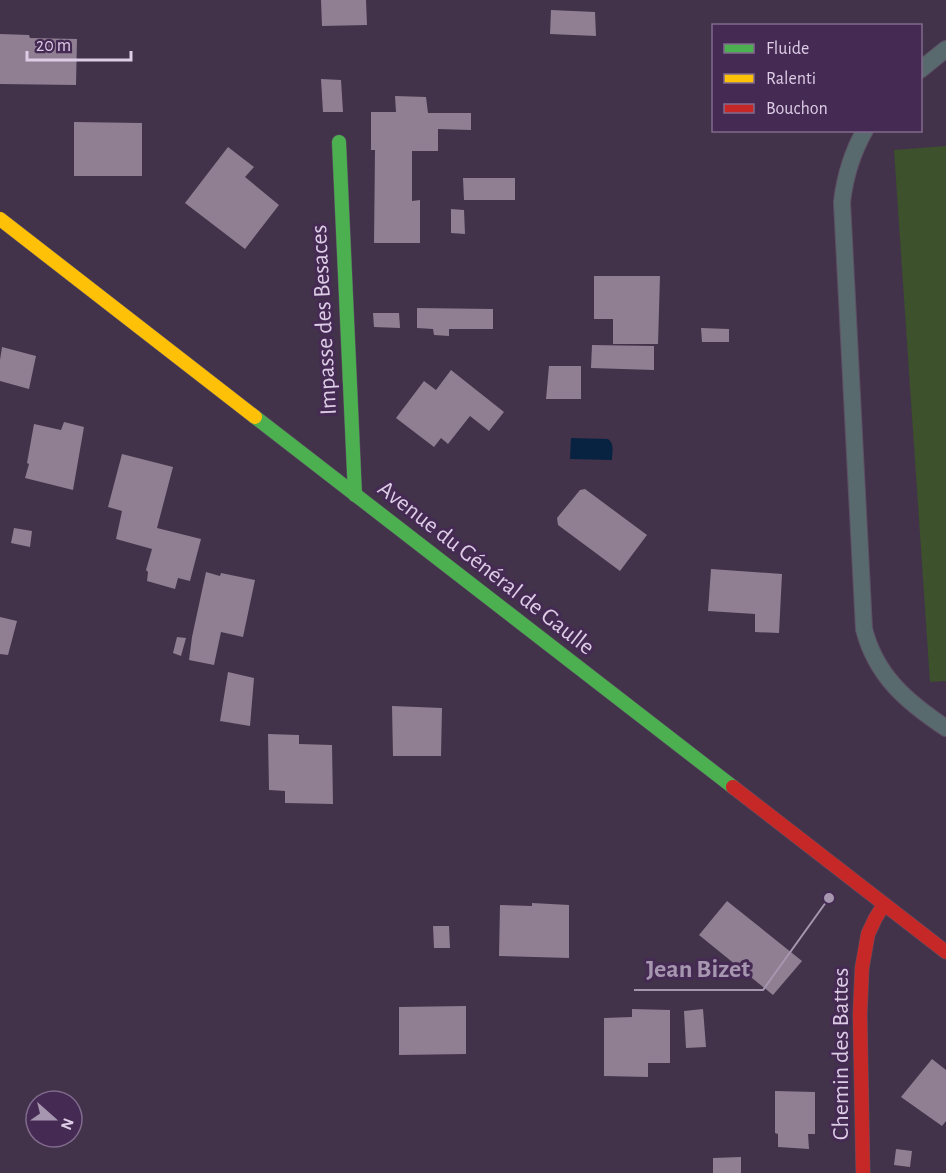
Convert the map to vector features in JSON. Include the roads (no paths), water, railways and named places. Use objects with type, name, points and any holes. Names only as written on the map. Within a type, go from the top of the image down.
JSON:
[{"type":"main road","name":"Impasse des Besaces","points":[[339,142],[355,495]]},
{"type":"main road","name":"Avenue du Général de Gaulle","points":[[0,219],[946,952]]},
{"type":"main road","name":"Chemin des Battes","points":[[863,1173],[861,990],[868,936],[872,923],[884,904]]},
{"type":"lane","points":[[922,69],[945,48]]},
{"type":"lane","points":[[864,132],[849,163],[842,202],[864,629],[879,666],[895,687],[924,713],[946,728]]},
{"type":"water","points":[[571,438],[608,439],[612,446],[612,460],[570,459]]},
{"type":"place","name":"Jean Bizet","points":[[829,898]]}]
